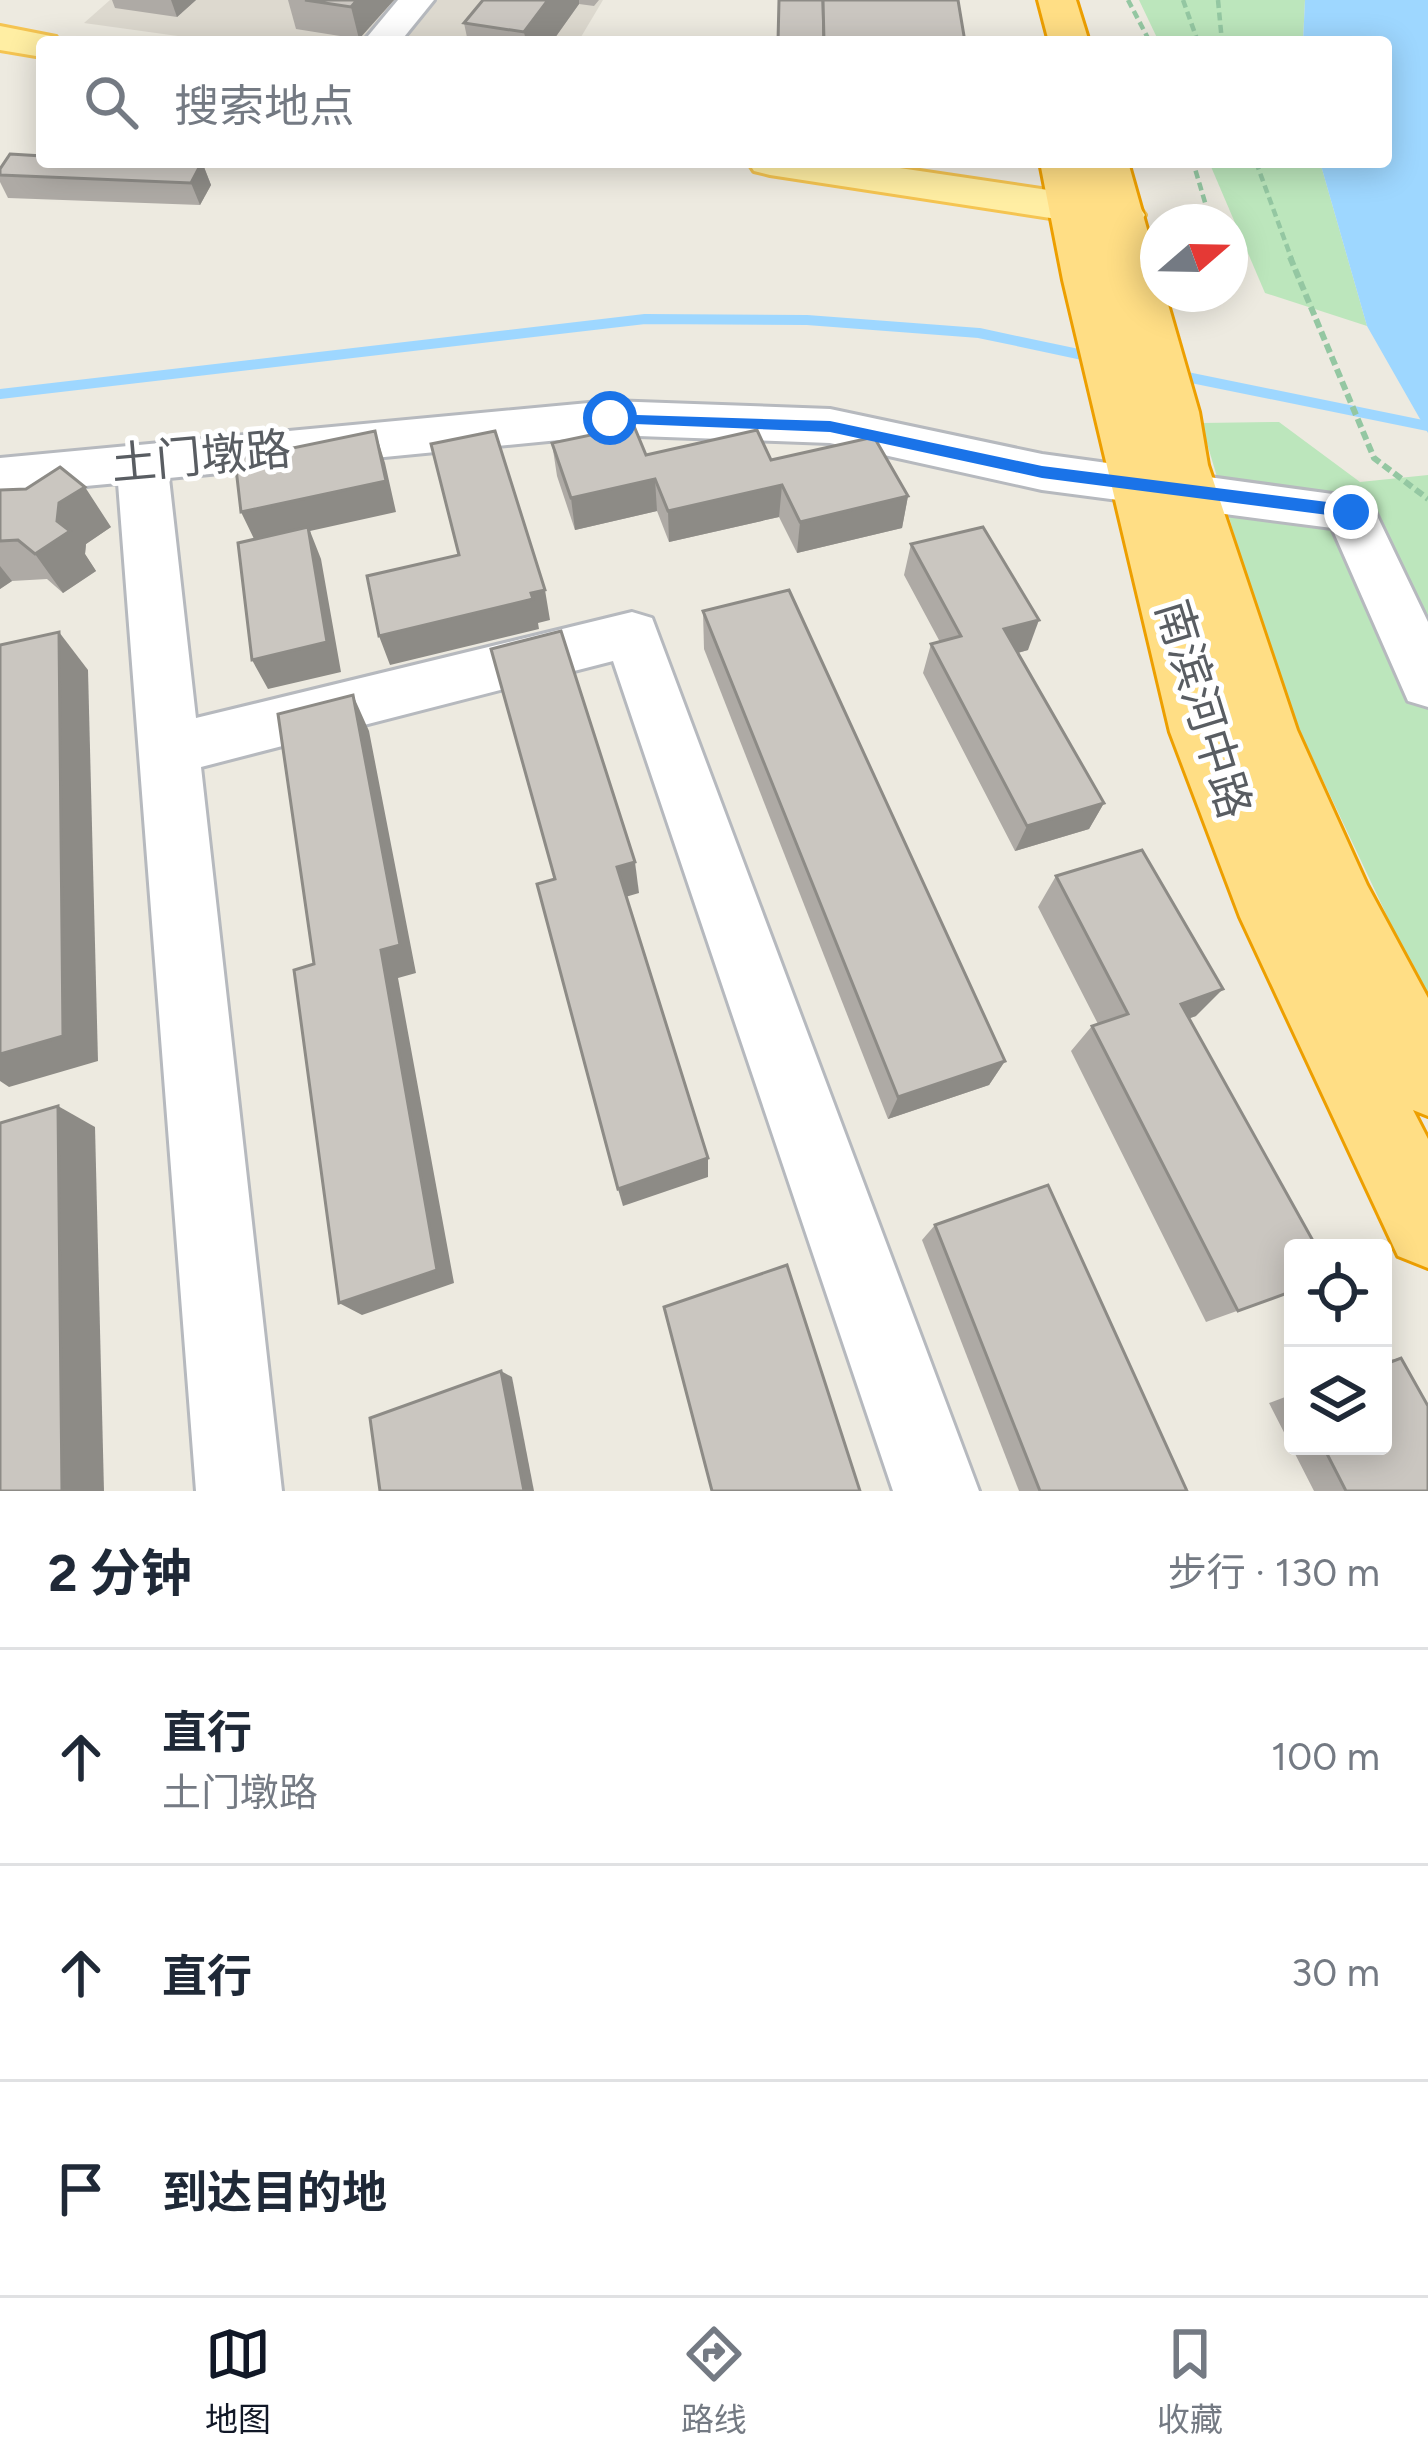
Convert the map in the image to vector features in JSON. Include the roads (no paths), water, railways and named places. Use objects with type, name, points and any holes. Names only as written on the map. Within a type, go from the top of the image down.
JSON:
[{"type":"highway","points":[[1021,0],[1030,36]]},
{"type":"highway","points":[[1057,0],[1068,36]]},
{"type":"highway","name":"南滨河中路","points":[[1063,168],[1071,208],[1111,280],[1146,411],[1163,485],[1203,732],[1276,917],[1428,1226]]},
{"type":"highway","name":"南滨河中路","points":[[1108,168],[1122,215],[1111,280]]},
{"type":"highway","name":"南滨河中路","points":[[1163,485],[1340,908],[1428,1077]]},
{"type":"main road","points":[[0,38],[36,44]]},
{"type":"main road","points":[[809,168],[1122,215]]},
{"type":"street","points":[[386,36],[417,0]]},
{"type":"street","name":"土门墩路","points":[[0,476],[610,418],[830,426],[1042,472],[1351,512],[1428,684]]},
{"type":"street","points":[[142,462],[239,1491]]},
{"type":"street","points":[[170,750],[632,634],[935,1491]]},
{"type":"water","points":[[1305,0],[1428,0],[1428,433],[1367,326],[1322,168],[1392,168],[1392,36],[1303,36]]},
{"type":"waterway","points":[[0,394],[645,319],[807,320],[979,333],[1097,358]]},
{"type":"waterway","points":[[1172,374],[1428,426]]}]
